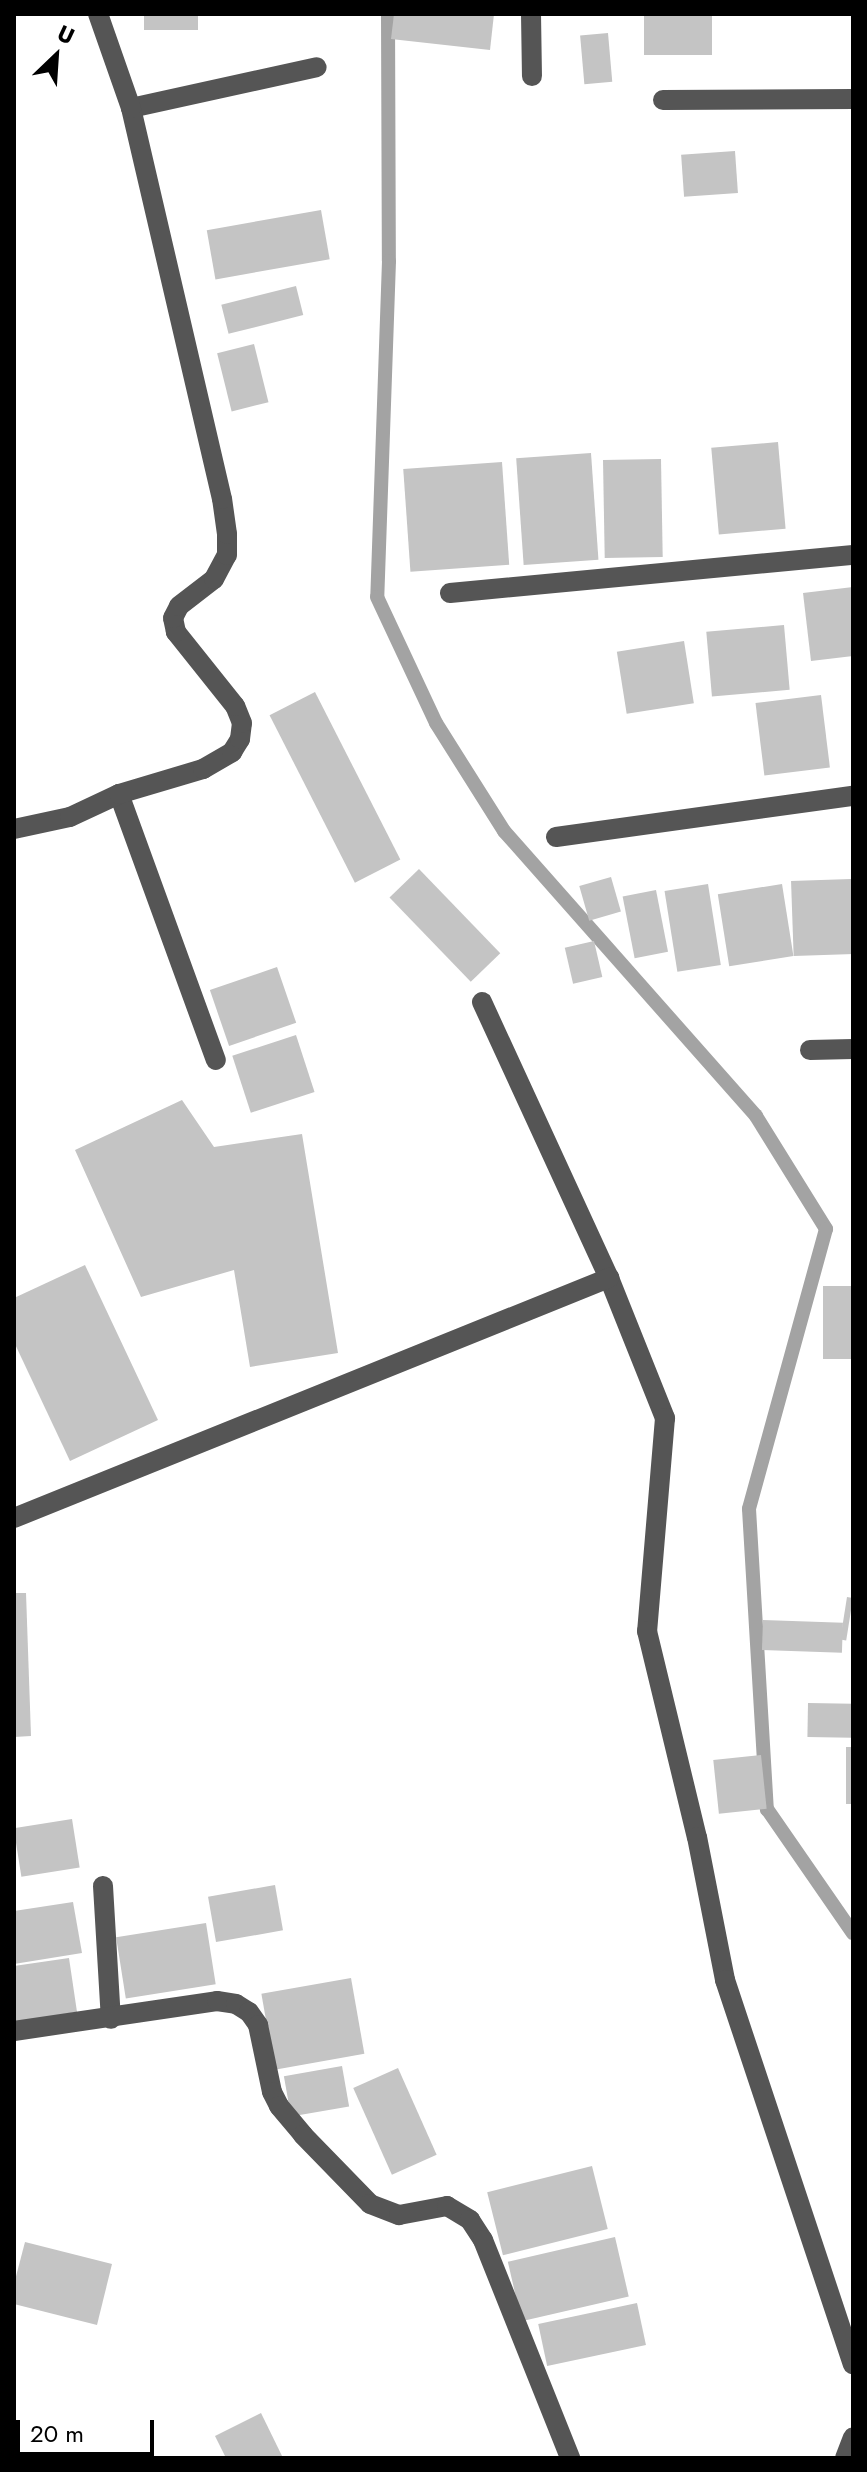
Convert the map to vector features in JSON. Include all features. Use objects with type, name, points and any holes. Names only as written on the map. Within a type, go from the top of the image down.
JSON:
[{"type":"street","points":[[14,829],[70,817],[119,794],[203,769],[232,752],[240,739],[242,723],[235,706],[176,632],[173,618],[179,606],[214,579],[227,555],[227,534],[222,499],[131,108],[98,14]]},
{"type":"street","points":[[531,14],[532,76]]},
{"type":"street","points":[[131,108],[317,67]]},
{"type":"street","points":[[663,100],[853,99]]},
{"type":"street","points":[[450,593],[853,555]]},
{"type":"street","points":[[119,794],[216,1060]]},
{"type":"street","points":[[556,837],[853,796]]},
{"type":"street","points":[[482,1002],[609,1278],[665,1418],[647,1631],[697,1837],[725,1980],[853,2364]]},
{"type":"street","points":[[810,1050],[853,1049]]},
{"type":"street","points":[[14,1518],[165,1460],[609,1278]]},
{"type":"street","points":[[103,1886],[111,2019]]},
{"type":"street","points":[[14,2031],[217,2001],[236,2004],[249,2012],[258,2025],[272,2092],[279,2106],[370,2204],[399,2215],[447,2206],[470,2220],[483,2240],[570,2458]]},
{"type":"street","points":[[845,2458],[853,2437]]},
{"type":"building","points":[[144,14],[198,14],[198,30],[144,30]]},
{"type":"building","points":[[394,14],[494,14],[490,50],[391,39]]},
{"type":"building","points":[[644,14],[712,14],[712,55],[644,55]]},
{"type":"building","points":[[608,33],[612,82],[584,84],[580,35]]},
{"type":"building","points":[[735,151],[738,193],[684,197],[681,155]]},
{"type":"building","points":[[321,210],[330,259],[215,279],[207,230]]},
{"type":"building","points":[[296,286],[303,315],[229,334],[221,305]]},
{"type":"building","points":[[254,344],[269,402],[232,411],[217,353]]},
{"type":"building","points":[[778,442],[786,529],[719,535],[711,448]]},
{"type":"building","points":[[591,453],[598,560],[524,565],[516,458]]},
{"type":"building","points":[[661,459],[663,557],[605,558],[603,460]]},
{"type":"building","points":[[502,462],[509,565],[410,572],[403,469]]},
{"type":"building","points":[[853,587],[853,656],[811,661],[803,593]]},
{"type":"building","points":[[784,625],[790,690],[712,697],[706,632]]},
{"type":"building","points":[[684,641],[694,703],[627,714],[617,652]]},
{"type":"building","points":[[315,692],[400,860],[355,883],[270,715]]},
{"type":"building","points":[[821,695],[830,767],[764,775],[755,703]]},
{"type":"building","points":[[419,869],[500,953],[471,982],[390,897]]},
{"type":"building","points":[[611,877],[621,912],[589,921],[579,886]]},
{"type":"building","points":[[851,879],[853,954],[794,956],[791,881]]},
{"type":"building","points":[[708,884],[721,965],[677,972],[665,891]]},
{"type":"building","points":[[782,884],[793,956],[729,966],[718,894]]},
{"type":"building","points":[[656,890],[668,952],[635,958],[623,896]]},
{"type":"building","points":[[594,941],[602,977],[573,984],[565,948]]},
{"type":"building","points":[[277,967],[296,1023],[229,1046],[210,990]]},
{"type":"building","points":[[296,1035],[315,1092],[251,1113],[232,1056]]},
{"type":"building","points":[[182,1100],[214,1147],[302,1134],[338,1353],[250,1367],[234,1270],[141,1297],[75,1150]]},
{"type":"building","points":[[85,1265],[158,1420],[70,1461],[14,1342],[14,1298]]},
{"type":"building","points":[[823,1286],[853,1286],[853,1359],[823,1359]]},
{"type":"building","points":[[14,1593],[26,1593],[31,1736],[14,1737]]},
{"type":"building","points":[[847,1597],[853,1598],[846,1640],[840,1639]]},
{"type":"building","points":[[763,1620],[843,1623],[842,1653],[762,1650]]},
{"type":"building","points":[[808,1703],[853,1704],[852,1738],[807,1737]]},
{"type":"building","points":[[846,1747],[853,1747],[853,1804],[846,1804]]},
{"type":"building","points":[[761,1755],[767,1809],[719,1814],[713,1760]]},
{"type":"building","points":[[72,1819],[80,1867],[21,1877],[14,1828]]},
{"type":"building","points":[[275,1885],[283,1930],[216,1942],[208,1897]]},
{"type":"building","points":[[73,1902],[82,1953],[14,1964],[14,1911]]},
{"type":"building","points":[[206,1923],[216,1984],[126,1998],[116,1937]]},
{"type":"building","points":[[69,1958],[77,2012],[14,2022],[14,1966]]},
{"type":"building","points":[[351,1978],[364,2054],[275,2070],[261,1994]]},
{"type":"building","points":[[342,2066],[349,2106],[291,2117],[284,2076]]},
{"type":"building","points":[[398,2068],[437,2155],[392,2175],[353,2088]]},
{"type":"building","points":[[592,2166],[608,2229],[503,2255],[487,2192]]},
{"type":"building","points":[[615,2237],[629,2296],[522,2321],[508,2262]]},
{"type":"building","points":[[25,2242],[112,2264],[97,2325],[14,2304],[14,2284]]},
{"type":"building","points":[[637,2303],[646,2345],[547,2366],[538,2324]]},
{"type":"building","points":[[261,2413],[283,2458],[226,2458],[215,2436]]},
{"type":"waterway","points":[[388,14],[389,261],[377,597],[436,723],[504,831],[756,1116],[826,1229],[749,1509],[767,1809],[853,1933]]}]
